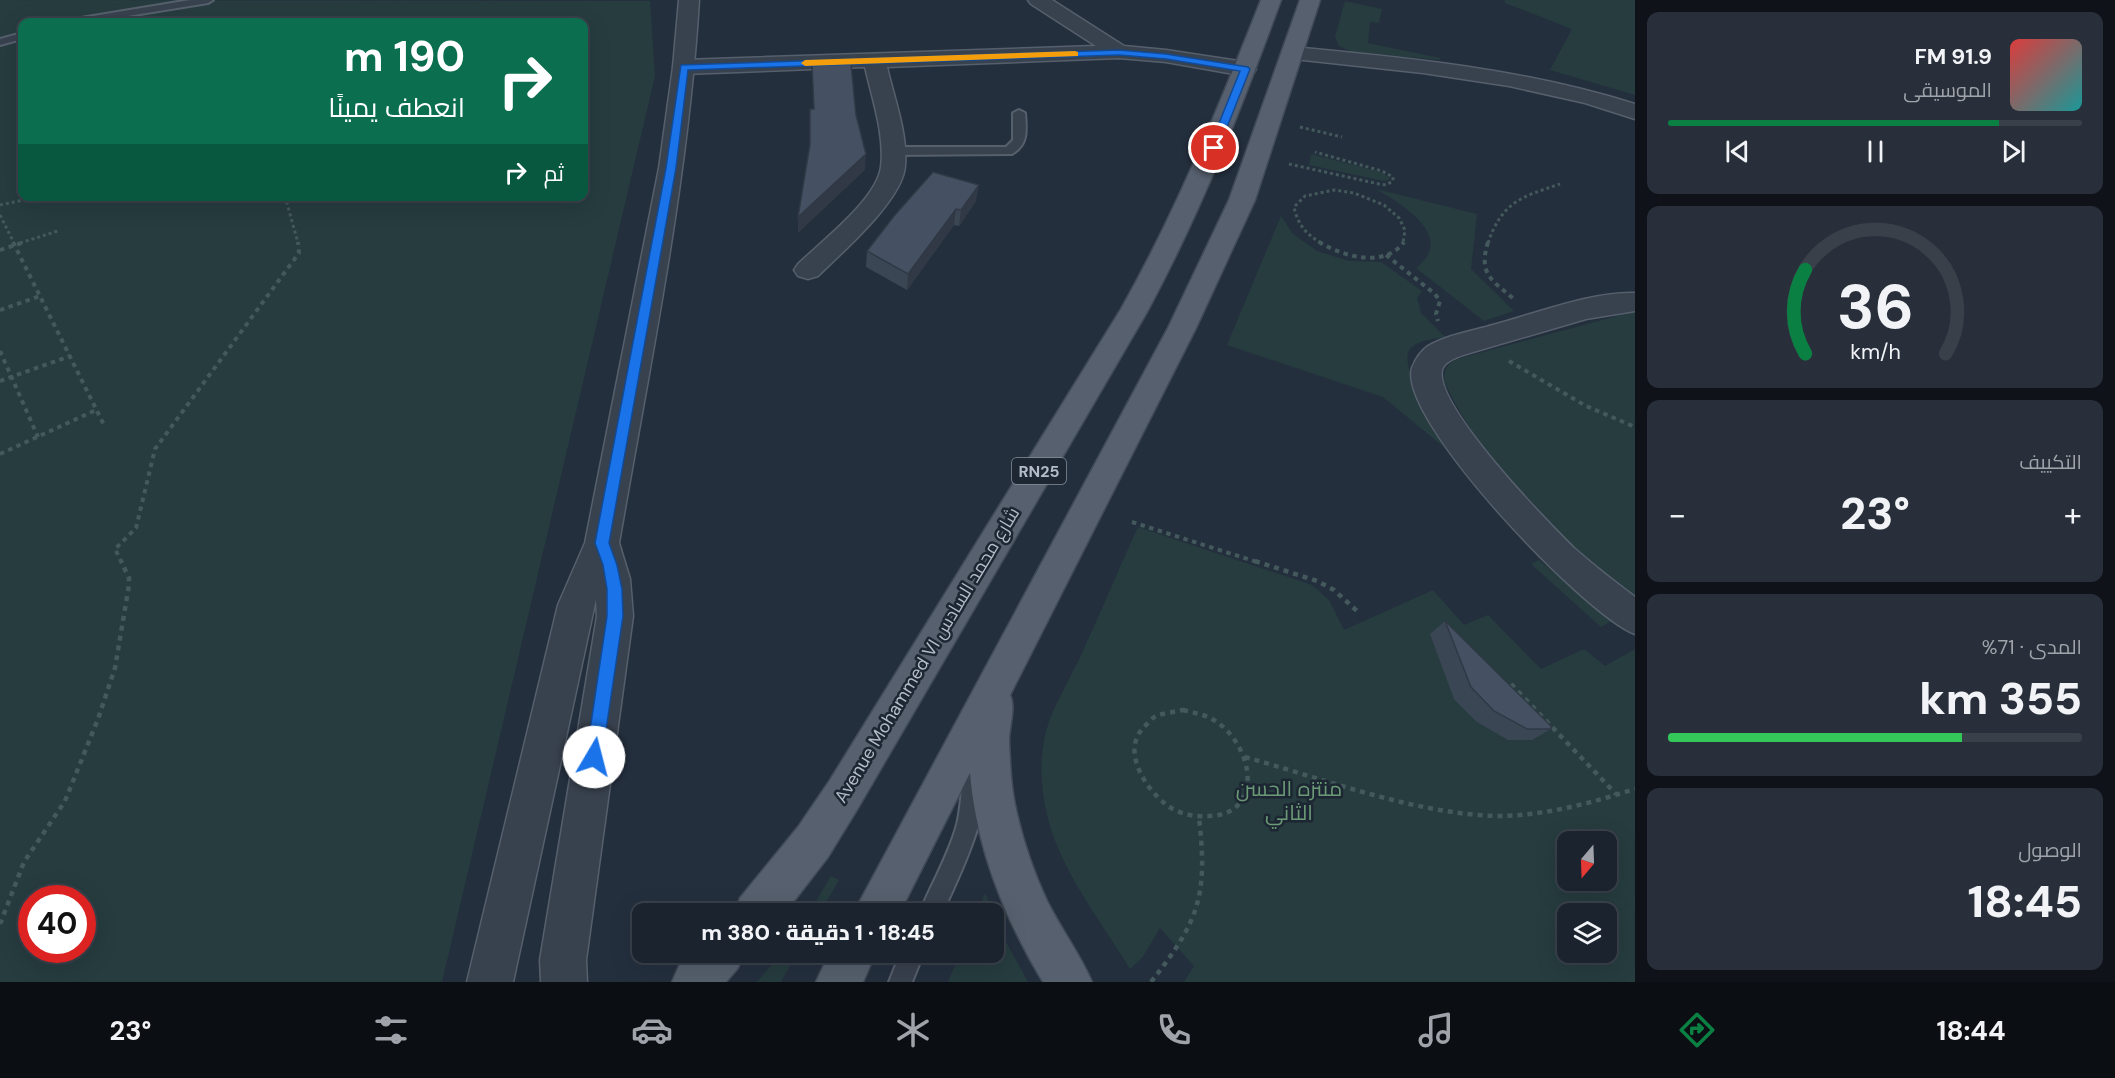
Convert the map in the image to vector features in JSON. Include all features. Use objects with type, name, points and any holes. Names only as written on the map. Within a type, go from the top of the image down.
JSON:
[{"type":"main road","name":"Avenue Mohammed VI شارع محمد السادس","points":[[765,903],[813,842],[844,794],[1134,312],[1197,189],[1271,0]]},
{"type":"main road","points":[[881,903],[1215,261],[1242,200],[1310,0]]},
{"type":"main road","points":[[997,681],[989,746],[991,781],[998,819],[1008,857],[1026,905],[1051,954],[1069,982]]},
{"type":"main road","points":[[695,982],[712,963]]},
{"type":"main road","points":[[839,982],[848,963]]},
{"type":"street","points":[[490,982],[576,606],[602,543],[671,168],[684,67],[689,0]]},
{"type":"street","points":[[1038,0],[1119,52]]},
{"type":"street","points":[[684,67],[1119,52],[1166,56],[1245,69]]},
{"type":"street","points":[[1293,53],[1491,75],[1555,88],[1635,112]]},
{"type":"street","points":[[808,270],[883,192],[893,169],[892,152],[875,61]]},
{"type":"street","points":[[1634,297],[1439,352],[1430,362],[1426,374],[1429,388],[1444,416],[1479,465],[1532,529],[1564,561],[1635,618]]},
{"type":"street","points":[[564,982],[564,960],[615,616],[615,589],[602,543]]},
{"type":"lane","points":[[99,18],[208,0]]},
{"type":"lane","points":[[0,42],[18,37]]},
{"type":"lane","points":[[892,152],[1008,151],[1014,149],[1020,141],[1019,113]]},
{"type":"lane","points":[[935,903],[965,836],[972,810],[973,759],[969,734]]},
{"type":"lane","points":[[900,982],[908,963]]},
{"type":"path","points":[[1300,128],[1342,137]]},
{"type":"path","points":[[1289,164],[1379,184],[1386,185],[1393,181],[1393,177],[1382,171],[1316,152]]},
{"type":"path","points":[[1539,323],[1488,274],[1483,257],[1501,211],[1519,198],[1560,184]]},
{"type":"path","points":[[1386,255],[1401,246],[1406,238],[1405,229],[1391,210],[1379,202],[1349,192],[1320,191],[1308,194],[1294,207],[1294,216],[1298,226],[1318,244],[1349,255],[1365,257],[1386,255],[1436,294],[1440,301],[1436,314],[1439,323],[1450,334],[1466,344]]},
{"type":"path","points":[[0,205],[19,201]]},
{"type":"path","points":[[0,924],[24,862],[65,801],[108,692],[115,668],[129,585],[129,578],[115,549],[136,528],[155,449],[299,252],[286,201]]},
{"type":"path","points":[[0,215],[105,427]]},
{"type":"path","points":[[0,250],[58,231]]},
{"type":"path","points":[[0,310],[40,296]]},
{"type":"path","points":[[0,351],[38,437]]},
{"type":"path","points":[[1500,355],[1573,402],[1606,418],[1635,427]]},
{"type":"path","points":[[0,381],[70,356]]},
{"type":"path","points":[[0,454],[96,410]]},
{"type":"path","points":[[1132,522],[1317,581],[1334,590],[1357,610]]},
{"type":"path","points":[[1511,684],[1617,795]]},
{"type":"path","points":[[1183,710],[1202,714],[1221,724],[1235,740],[1245,757],[1248,776],[1245,794],[1235,808],[1218,816],[1199,818],[1179,813],[1160,801],[1145,784],[1136,765],[1134,747],[1139,731],[1150,718],[1165,711],[1183,710]]},
{"type":"path","points":[[1245,757],[1400,802],[1471,814],[1517,815],[1560,808],[1635,789]]},
{"type":"path","points":[[1151,982],[1192,924],[1199,897],[1201,869],[1199,818]]},
{"type":"green space","points":[[0,0],[650,1],[655,76],[442,982],[0,982]]},
{"type":"green space","points":[[1505,0],[1635,0],[1635,95],[1550,70],[1572,29],[1505,3]]},
{"type":"green space","points":[[1345,1],[1382,9],[1379,23],[1370,22],[1368,43],[1440,58],[1440,60],[1352,52],[1339,46],[1335,37]]},
{"type":"green space","points":[[1311,154],[1381,172],[1389,177],[1389,180],[1384,181],[1309,165]]},
{"type":"green space","points":[[1376,189],[1477,214],[1471,269],[1514,311],[1484,321],[1416,268],[1427,256],[1431,244],[1428,233],[1421,222],[1410,212]]},
{"type":"green space","points":[[1281,216],[1293,234],[1317,251],[1349,261],[1381,262],[1422,291],[1417,298],[1421,313],[1445,337],[1426,340],[1413,346],[1407,357],[1413,382],[1445,448],[1383,397],[1227,345]]},
{"type":"green space","points":[[1635,313],[1635,602],[1631,601],[1577,551],[1526,500],[1481,445],[1444,381],[1447,367],[1457,359]]},
{"type":"green space","name":"منتزه الحسن الثاني","points":[[1138,527],[1312,585],[1329,600],[1344,630],[1433,590],[1464,625],[1488,615],[1541,669],[1584,649],[1605,666],[1635,649],[1635,982],[1184,982],[1194,966],[1160,928],[1142,958],[1130,969],[1063,860],[1046,812],[1043,795],[1043,745],[1047,729],[1060,696],[1082,653]]},
{"type":"green space","points":[[1539,560],[1613,620],[1601,627],[1531,564]]},
{"type":"green space","points":[[831,876],[839,880],[826,903],[815,903]]},
{"type":"green space","points":[[985,893],[989,903],[981,903]]},
{"type":"green space","points":[[1004,938],[1028,982],[948,982],[956,963],[1004,963]]},
{"type":"green space","points":[[773,963],[791,963],[781,982],[757,982]]},
{"type":"building","points":[[851,64],[856,115],[866,154],[798,217],[810,144],[810,109],[814,109],[812,65]]},
{"type":"building","points":[[933,172],[979,185],[961,210],[956,209],[908,274],[867,251]]},
{"type":"building","points":[[1445,621],[1551,726],[1551,729],[1527,729],[1494,711],[1471,687]]},
{"type":"slow traffic","points":[[805,63],[1075,54]]},
{"type":"route","points":[[594,757],[615,616],[615,589],[602,543],[671,168],[684,67],[1119,52],[1166,56],[1245,69],[1214,148]]}]
